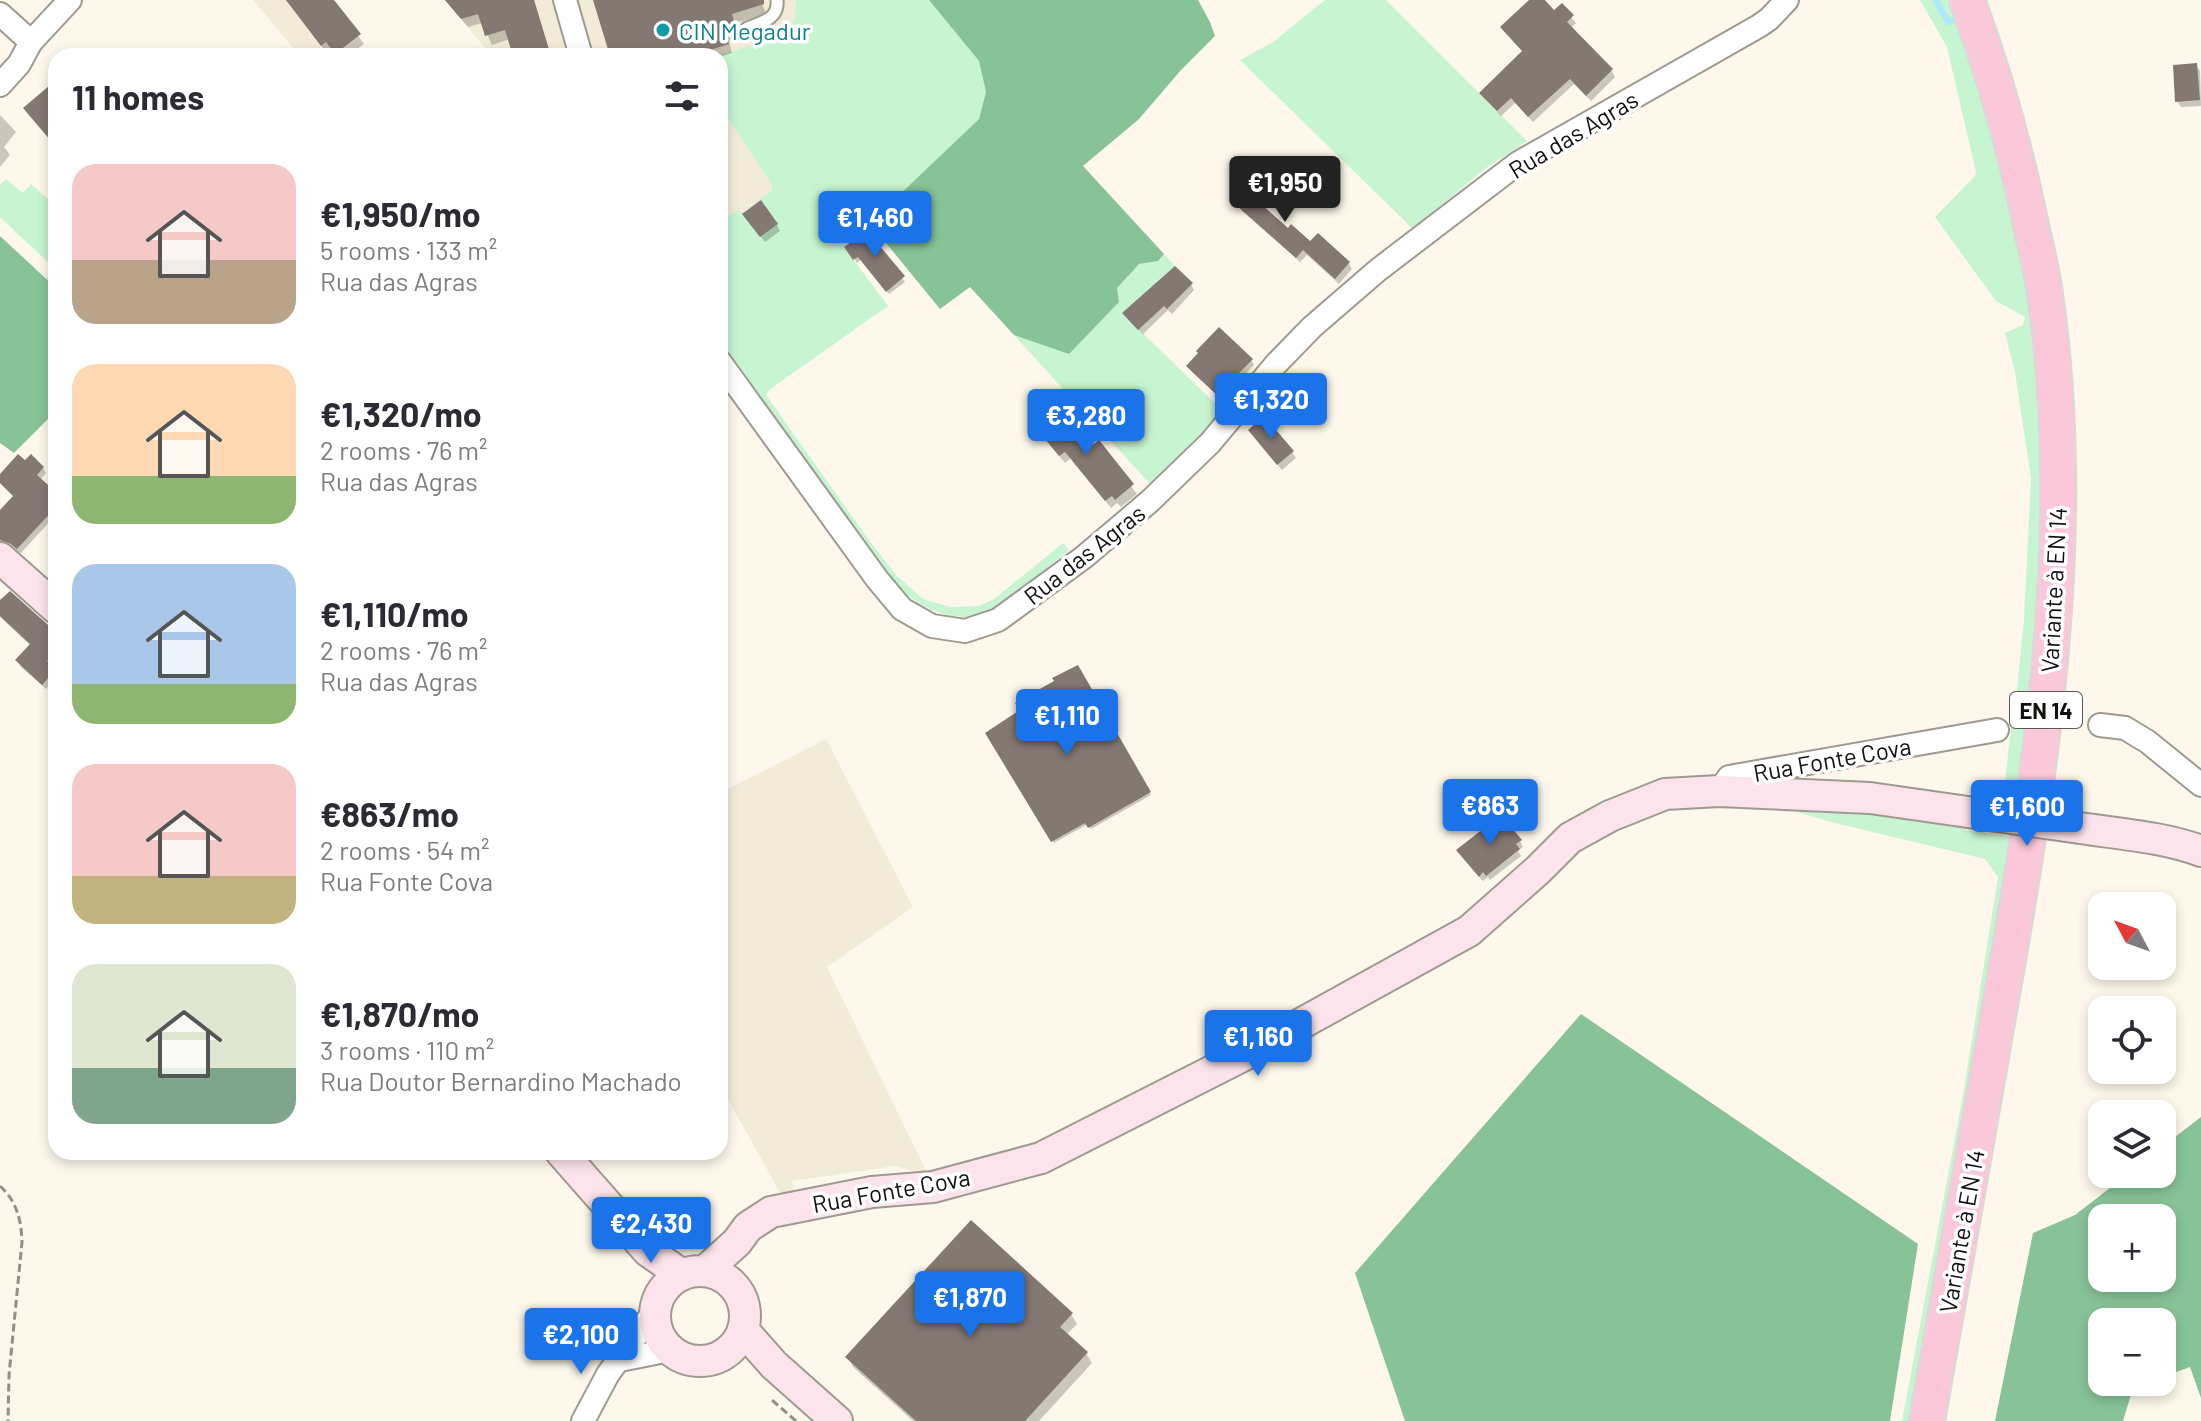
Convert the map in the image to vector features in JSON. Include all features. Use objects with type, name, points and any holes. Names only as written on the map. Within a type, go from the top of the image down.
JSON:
[{"type":"main road","name":"Variante à EN 14","points":[[1927,1421],[2021,887],[2051,668],[2058,539],[2056,411],[2045,293],[2017,157],[1967,0]]},
{"type":"street","points":[[0,85],[19,64],[31,42],[70,0]]},
{"type":"street","points":[[565,0],[579,48]]},
{"type":"street","name":"Rua das Agras","points":[[728,373],[902,609],[932,626],[965,631],[998,620],[1084,557],[1150,501],[1210,443],[1276,364],[1312,327],[1378,270],[1518,163],[1759,26],[1787,0]]},
{"type":"street","points":[[0,14],[31,42]]},
{"type":"street","points":[[0,558],[48,601]]},
{"type":"street","points":[[2100,725],[2125,728],[2148,742],[2201,785]]},
{"type":"street","name":"Rua Fonte Cova","points":[[707,1277],[748,1227],[771,1212],[872,1192],[933,1187],[1041,1158],[1248,1053],[1469,931],[1570,838],[1610,816],[1665,794],[1719,791],[1729,777],[1997,730]]},
{"type":"street","points":[[1719,791],[1870,798],[2159,840],[2201,851]]},
{"type":"street","points":[[568,1160],[648,1251],[740,1294],[746,1318],[743,1330],[736,1344],[724,1355],[711,1360],[682,1358],[661,1339],[656,1325],[657,1303],[648,1251]]},
{"type":"street","points":[[583,1421],[608,1374],[665,1288],[707,1277]]},
{"type":"street","points":[[743,1330],[774,1365],[837,1421]]},
{"type":"street","points":[[620,1360],[670,1350]]},
{"type":"street","points":[[724,1355],[774,1365]]},
{"type":"lane","points":[[747,28],[770,19],[778,8],[777,0]]},
{"type":"path","points":[[0,1186],[12,1197],[21,1221],[22,1242],[9,1375],[8,1421]]},
{"type":"path","points":[[776,1397],[773,1401],[796,1421]]},
{"type":"shaded area","points":[[253,0],[334,0],[361,34],[343,48],[293,48]]},
{"type":"shaded area","points":[[445,0],[801,0],[798,26],[728,74],[728,48],[485,48]]},
{"type":"shaded area","points":[[728,118],[772,185],[760,237],[738,210],[728,215]]},
{"type":"shaded area","points":[[826,739],[913,907],[827,967],[928,1175],[895,1166],[792,1181],[794,1193],[787,1205],[728,1099],[728,789]]},
{"type":"green space","points":[[796,0],[929,0],[979,61],[986,92],[979,119],[876,217],[873,227],[844,247],[888,306],[766,395],[871,543],[897,576],[923,599],[950,607],[979,606],[994,599],[1063,543],[1069,550],[1002,604],[975,616],[961,617],[935,611],[898,588],[728,353],[728,215],[738,210],[743,213],[771,191],[772,185],[728,118],[728,52],[779,35],[792,25]]},
{"type":"green space","points":[[929,0],[1198,0],[1210,22],[1215,36],[1139,119],[1083,166],[1164,254],[1158,261],[1139,264],[1117,288],[1119,302],[1069,354],[1014,335],[970,287],[940,309],[873,227],[876,217],[979,119],[986,92],[979,61]]},
{"type":"green space","points":[[1325,0],[1386,0],[1527,141],[1486,168],[1413,229],[1240,60],[1273,42]]},
{"type":"green space","points":[[1920,0],[1949,0],[1971,50],[2012,201],[2034,330],[2031,334],[2038,407],[2041,505],[2039,597],[2017,801],[2003,799],[2024,619],[2031,478],[2015,372],[2005,333],[2023,325],[2025,317],[1996,301],[1935,217],[1976,172],[1947,47]]},
{"type":"green space","points":[[6,179],[23,193],[31,184],[48,199],[48,262],[0,217],[0,185]]},
{"type":"green space","points":[[0,236],[48,281],[48,419],[14,453],[0,443]]},
{"type":"green space","points":[[1164,254],[1175,266],[1122,313],[1225,413],[1151,485],[1014,335],[1069,353],[1119,302],[1116,288],[1139,264],[1158,261]]},
{"type":"green space","points":[[1770,799],[1966,826],[1966,830],[2014,837],[1912,1421],[1902,1421],[1963,1095],[1998,877],[1985,859],[1827,821],[1784,808]]},
{"type":"green space","points":[[1581,1014],[1918,1244],[1890,1421],[1405,1421],[1355,1273]]},
{"type":"green space","points":[[2201,1117],[2201,1398],[2190,1367],[2176,1372],[2176,1308],[2088,1308],[2088,1396],[2131,1396],[2123,1421],[1995,1421],[2033,1233],[2075,1215],[2088,1205],[2088,1292],[2176,1292],[2176,1204],[2089,1204],[2110,1188],[2176,1188],[2176,1136]]},
{"type":"building","points":[[286,0],[334,0],[361,34],[343,48],[330,48],[326,42],[321,46]]},
{"type":"building","points":[[445,0],[534,0],[548,48],[511,48],[505,30],[485,36],[478,14],[461,19]]},
{"type":"building","name":"CIN Megadur","points":[[593,0],[764,0],[764,4],[732,14],[736,29],[725,32],[729,44],[716,48],[608,48]]},
{"type":"building","points":[[1529,0],[1545,0],[1554,10],[1562,3],[1574,15],[1567,22],[1613,69],[1586,96],[1570,79],[1528,117],[1511,98],[1497,111],[1479,93],[1522,51],[1500,27]]},
{"type":"building","points":[[2197,63],[2200,100],[2175,102],[2173,65]]},
{"type":"building","points":[[48,87],[48,138],[23,108]]},
{"type":"building","points":[[1251,157],[1269,172],[1250,194],[1288,228],[1291,224],[1310,241],[1318,233],[1350,262],[1335,279],[1303,250],[1296,258],[1236,205],[1247,193],[1232,179]]},
{"type":"building","points":[[761,200],[778,224],[760,237],[742,214]]},
{"type":"building","points":[[873,227],[884,240],[878,244],[905,276],[886,292],[858,257],[853,260],[844,247]]},
{"type":"building","points":[[1175,266],[1193,283],[1167,309],[1164,306],[1138,330],[1122,313]]},
{"type":"building","points":[[1219,327],[1253,359],[1217,395],[1186,366]]},
{"type":"building","points":[[1056,410],[1063,420],[1066,417],[1090,447],[1099,440],[1134,484],[1115,500],[1112,496],[1105,501],[1065,452],[1059,456],[1035,427]]},
{"type":"building","points":[[1264,416],[1294,451],[1277,465],[1248,430]]},
{"type":"building","points":[[18,454],[25,460],[31,454],[44,467],[37,475],[48,485],[48,516],[17,549],[0,540],[0,510],[13,496],[0,483],[0,474]]},
{"type":"building","points":[[10,591],[48,625],[48,678],[42,685],[15,660],[30,644],[0,616],[0,600]]},
{"type":"building","points":[[1078,665],[1151,792],[1088,828],[1085,823],[1051,842],[985,733],[1020,710],[1015,703]]},
{"type":"building","points":[[1501,815],[1522,840],[1516,844],[1520,849],[1486,876],[1483,872],[1479,877],[1456,850]]},
{"type":"building","points":[[971,1220],[1073,1313],[1060,1327],[1088,1352],[1025,1421],[916,1421],[845,1357]]},
{"type":"waterway","points":[[1936,0],[1948,22],[1955,19]]},
{"type":"place","name":"CIN Megadur","points":[[663,30]]}]
